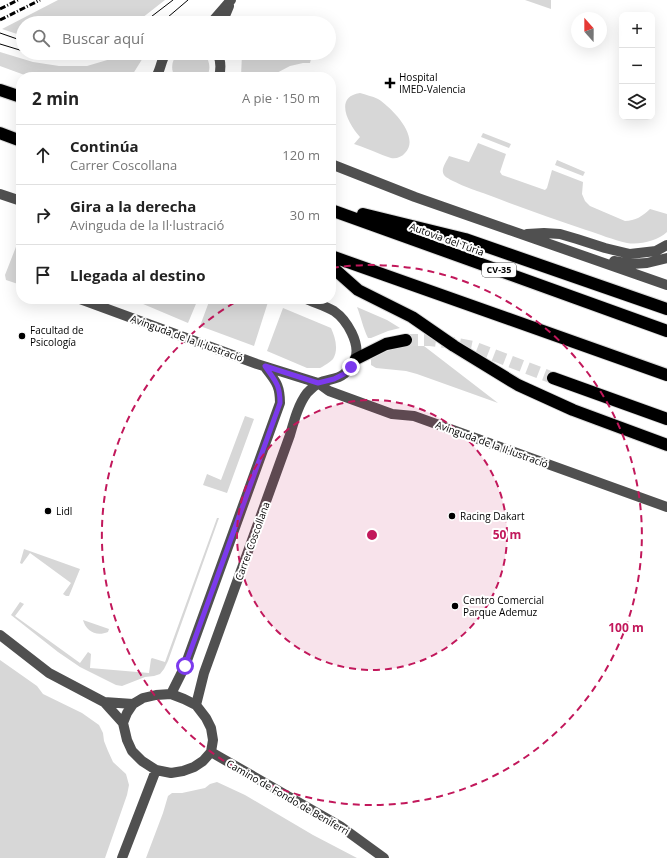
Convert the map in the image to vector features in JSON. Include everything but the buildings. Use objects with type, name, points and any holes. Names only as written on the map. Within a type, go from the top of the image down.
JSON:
[{"type":"highway","points":[[0,90],[16,95]]},
{"type":"highway","points":[[0,133],[16,139]]},
{"type":"highway","points":[[336,208],[465,239],[667,309]]},
{"type":"highway","name":"Autovia del Túria","points":[[336,212],[667,331]]},
{"type":"highway","points":[[336,258],[667,375]]},
{"type":"highway","points":[[336,270],[358,290],[412,317],[454,346],[518,385],[572,410],[667,444]]},
{"type":"highway","points":[[356,359],[386,344],[406,340]]},
{"type":"highway","points":[[553,378],[667,419]]},
{"type":"street","points":[[217,16],[231,0]]},
{"type":"street","points":[[225,16],[231,0]]},
{"type":"street","points":[[158,72],[163,60]]},
{"type":"street","points":[[220,60],[221,65],[220,72]]},
{"type":"street","points":[[161,66],[162,72]]},
{"type":"street","points":[[336,166],[415,197],[667,285]]},
{"type":"street","points":[[0,194],[16,199]]},
{"type":"street","points":[[522,234],[560,234],[630,254],[656,251],[667,245]]},
{"type":"street","points":[[567,250],[631,264],[647,263],[667,258]]},
{"type":"street","name":"Avinguda de la Il·lustració","points":[[94,304],[265,366],[318,383],[329,391],[392,414],[421,418],[667,507]]},
{"type":"street","points":[[318,304],[334,311],[344,320],[351,331],[356,344],[356,359],[351,367],[344,374],[334,379],[318,383]]},
{"type":"street","name":"Carrer Coscollana","points":[[172,694],[185,666],[280,403],[280,392],[265,366]]},
{"type":"street","name":"Carrer Coscollana","points":[[196,705],[204,673],[301,402],[308,392],[318,383]]},
{"type":"street","points":[[0,635],[49,673],[104,702],[123,723],[127,740],[132,751],[142,761],[156,770],[171,773],[183,771],[194,767],[203,761],[211,752],[211,728],[206,718],[196,705],[184,698],[172,694],[143,698],[133,704],[123,723]]},
{"type":"street","points":[[104,702],[133,704]]},
{"type":"street","name":"Camino de Fondo de Beniferri","points":[[211,752],[340,826],[384,858]]},
{"type":"street","points":[[122,858],[156,770]]},
{"type":"shaded area","points":[[58,0],[165,0],[145,16],[27,16]]},
{"type":"shaded area","points":[[525,0],[551,0],[551,9]]},
{"type":"shaded area","points":[[16,22],[16,34],[2,29]]},
{"type":"shaded area","points":[[0,52],[16,57],[16,60],[26,60],[59,66],[87,66],[107,60],[142,60],[134,72],[16,72],[0,66]]},
{"type":"shaded area","points":[[173,60],[208,60],[209,71],[174,72],[172,64]]},
{"type":"shaded area","points":[[242,60],[311,60],[310,63],[290,66],[279,72],[241,72]]},
{"type":"shaded area","points":[[360,93],[371,96],[384,103],[402,123],[407,131],[409,146],[402,156],[391,158],[354,144],[360,137],[348,119],[345,106],[347,100]]},
{"type":"shaded area","points":[[483,133],[511,144],[509,148],[481,137]]},
{"type":"shaded area","points":[[478,143],[506,154],[500,172],[502,175],[545,190],[547,188],[552,170],[583,182],[582,194],[585,201],[590,206],[625,221],[639,218],[650,209],[667,214],[667,232],[648,242],[622,242],[474,190],[444,175],[443,168],[449,156],[469,162]]},
{"type":"shaded area","points":[[557,160],[585,172],[583,176],[555,165]]},
{"type":"shaded area","points":[[16,247],[16,283],[6,280],[5,275]]},
{"type":"shaded area","points":[[143,304],[196,304],[188,323]]},
{"type":"shaded area","points":[[208,304],[267,304],[254,346],[200,326]]},
{"type":"shaded area","points":[[357,307],[387,320],[400,328],[368,338]]},
{"type":"shaded area","points":[[283,308],[331,328],[336,347],[333,359],[320,368],[307,368],[267,351]]},
{"type":"shaded area","points":[[407,346],[424,346],[498,403],[417,374],[406,371],[376,368],[371,365],[371,358],[389,350]]},
{"type":"shaded area","points":[[245,416],[254,419],[227,493],[203,485],[207,474],[221,480]]},
{"type":"shaded area","points":[[217,518],[219,518],[168,661],[160,674],[145,677],[122,686],[116,685],[80,667],[58,652],[11,615],[20,602],[24,604],[15,616],[80,663],[88,652],[91,654],[90,668],[149,673],[152,658],[165,662]]},
{"type":"shaded area","points":[[24,549],[80,569],[69,596],[63,594],[71,583],[30,553],[22,564],[20,563]]},
{"type":"shaded area","points":[[83,620],[109,629],[108,632],[99,634],[92,632],[86,627]]},
{"type":"shaded area","points":[[0,660],[37,686],[43,694],[82,713],[99,725],[113,762],[126,774],[129,785],[127,795],[105,858],[0,858]]},
{"type":"shaded area","points":[[217,782],[245,795],[313,835],[357,858],[146,858],[168,796],[172,793],[182,793],[205,788],[210,784]]},
{"type":"tunnel","points":[[406,340],[430,340],[473,347],[553,378]]},
{"type":"tram line","points":[[152,16],[173,0]]},
{"type":"tram line","points":[[169,16],[188,0]]},
{"type":"tram line","points":[[0,33],[16,39]]},
{"type":"tram line","points":[[0,44],[16,49]]},
{"type":"railway","points":[[0,9],[18,0]]},
{"type":"railway","points":[[0,20],[40,0]]},
{"type":"place","name":"Hospital IMED-Valencia","points":[[390,83]]},
{"type":"place","name":"Facultad de Psicología","points":[[22,336]]},
{"type":"place","name":"Lidl","points":[[48,511]]},
{"type":"place","name":"Racing Dakart","points":[[452,516]]},
{"type":"place","name":"Centro Comercial Parque Ademuz","points":[[455,606]]},
{"type":"route","points":[[185,666],[280,403],[280,392],[265,366],[318,383],[334,379],[344,374],[351,367]]}]
